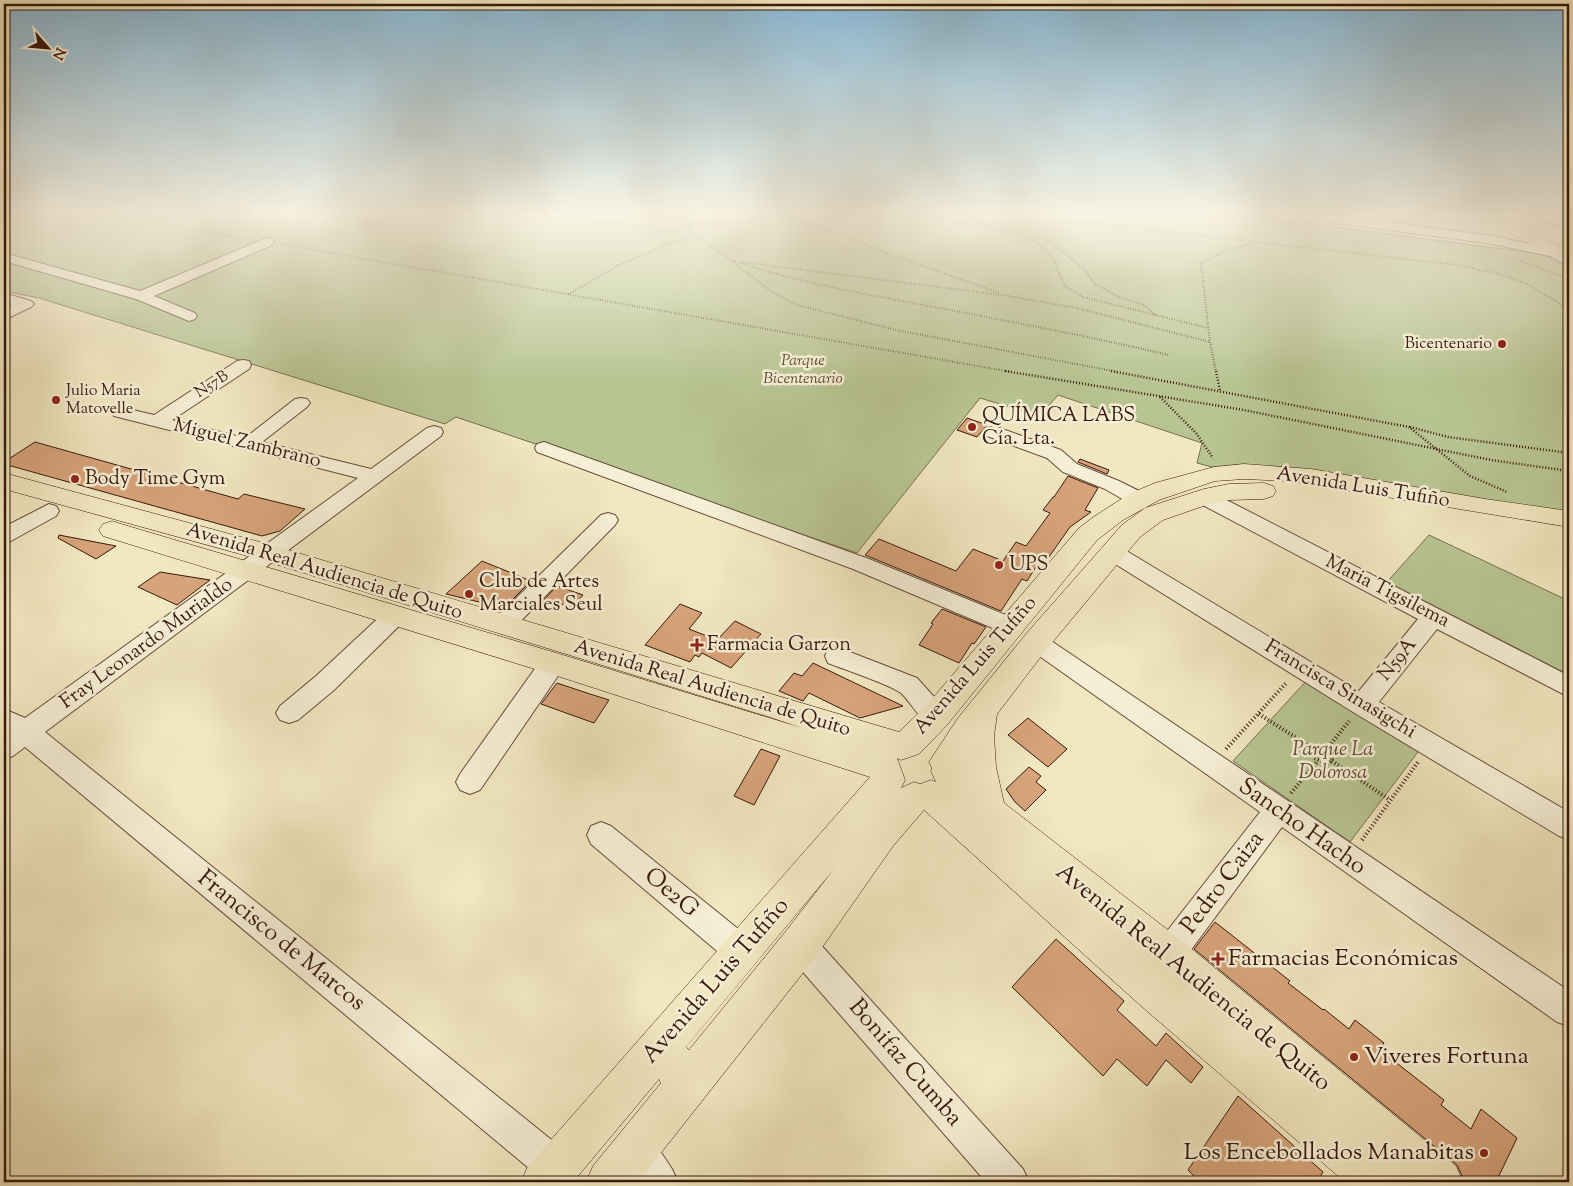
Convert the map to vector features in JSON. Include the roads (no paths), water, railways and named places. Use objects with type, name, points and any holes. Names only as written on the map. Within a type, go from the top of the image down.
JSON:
[{"type":"main road","name":"Avenida Luis Tufiño","points":[[609,1182],[800,945],[881,835],[915,770],[936,716],[1088,534],[1114,513],[1125,488],[1178,484],[1219,473],[1275,473],[1342,481],[1569,535]]},
{"type":"main road","name":"Avenida Real Audiencia de Quito","points":[[4,481],[258,561],[396,615],[841,754],[915,770],[1154,991],[1379,1182]]},
{"type":"main road","name":"Avenida Luis Tufiño","points":[[550,1175],[859,814],[915,770],[983,710],[1036,642],[1112,552],[1131,531],[1154,514],[1204,497],[1230,492],[1280,490],[1486,515],[1569,519]]},
{"type":"main road","name":"Avenida Real Audiencia de Quito","points":[[4,498],[49,511],[258,561],[503,625],[778,707],[847,732],[989,811],[1168,955],[1440,1182]]},
{"type":"main road","points":[[1050,578],[1078,592]]},
{"type":"main road","points":[[983,710],[978,736],[980,768],[989,811]]},
{"type":"main road","points":[[841,754],[855,771],[861,785],[863,800],[859,814]]},
{"type":"main road","points":[[660,1046],[688,1084]]},
{"type":"street","points":[[51,270],[141,296],[189,316]]},
{"type":"street","points":[[141,296],[201,270]]},
{"type":"street","points":[[4,298],[19,300],[26,304],[4,315]]},
{"type":"street","name":"N57B","points":[[156,422],[243,365]]},
{"type":"street","points":[[247,445],[301,403]]},
{"type":"street","name":"Miguel Zambrano","points":[[120,412],[374,476]]},
{"type":"street","name":"Fray Leonardo Murialdo","points":[[11,733],[258,561],[434,432]]},
{"type":"street","points":[[994,432],[1054,454],[1070,468],[1125,488]]},
{"type":"street","points":[[544,448],[862,564],[1010,626]]},
{"type":"street","name":"Maria Tigsilema","points":[[1204,497],[1569,687]]},
{"type":"street","points":[[4,536],[49,511]]},
{"type":"street","points":[[503,625],[608,520]]},
{"type":"street","name":"Francisca Sinasigchi","points":[[1112,552],[1362,705],[1569,827]]},
{"type":"street","points":[[289,713],[325,683],[396,615]]},
{"type":"street","name":"N59A","points":[[1362,705],[1434,616]]},
{"type":"street","name":"Sancho Hacho","points":[[1036,642],[1569,1010]]},
{"type":"street","points":[[837,656],[908,685],[936,716]]},
{"type":"street","points":[[470,782],[553,663]]},
{"type":"street","name":"Francisco de Marcos","points":[[11,733],[550,1175]]},
{"type":"street","name":"Pedro Caiza","points":[[1168,955],[1278,810]]},
{"type":"street","name":"Oe2G","points":[[601,835],[742,952]]},
{"type":"street","name":"Bonifaz Cumba","points":[[800,945],[1010,1182]]},
{"type":"street","points":[[636,1147],[659,1182]]},
{"type":"place","name":"Bicentenario","points":[[1502,344]]},
{"type":"place","name":"Julio Maria Matovelle","points":[[56,400]]},
{"type":"place","name":"QUÍMICA LABS Cía. Lta.","points":[[972,427]]},
{"type":"place","name":"Body Time Gym","points":[[75,479]]},
{"type":"place","name":"UPS","points":[[999,565]]},
{"type":"place","name":"Club de Artes Marciales Seul","points":[[469,594]]},
{"type":"place","name":"Farmacia Garzon","points":[[697,645]]},
{"type":"place","name":"Farmacias Económicas","points":[[1218,959]]},
{"type":"place","name":"Viveres Fortuna","points":[[1354,1057]]},
{"type":"place","name":"Los Encebollados Manabitas","points":[[1484,1153]]},
{"type":"park label","name":"Parque Bicentenario","points":[[803,370]]},
{"type":"park label","name":"Parque La Dolorosa","points":[[1333,762]]}]
